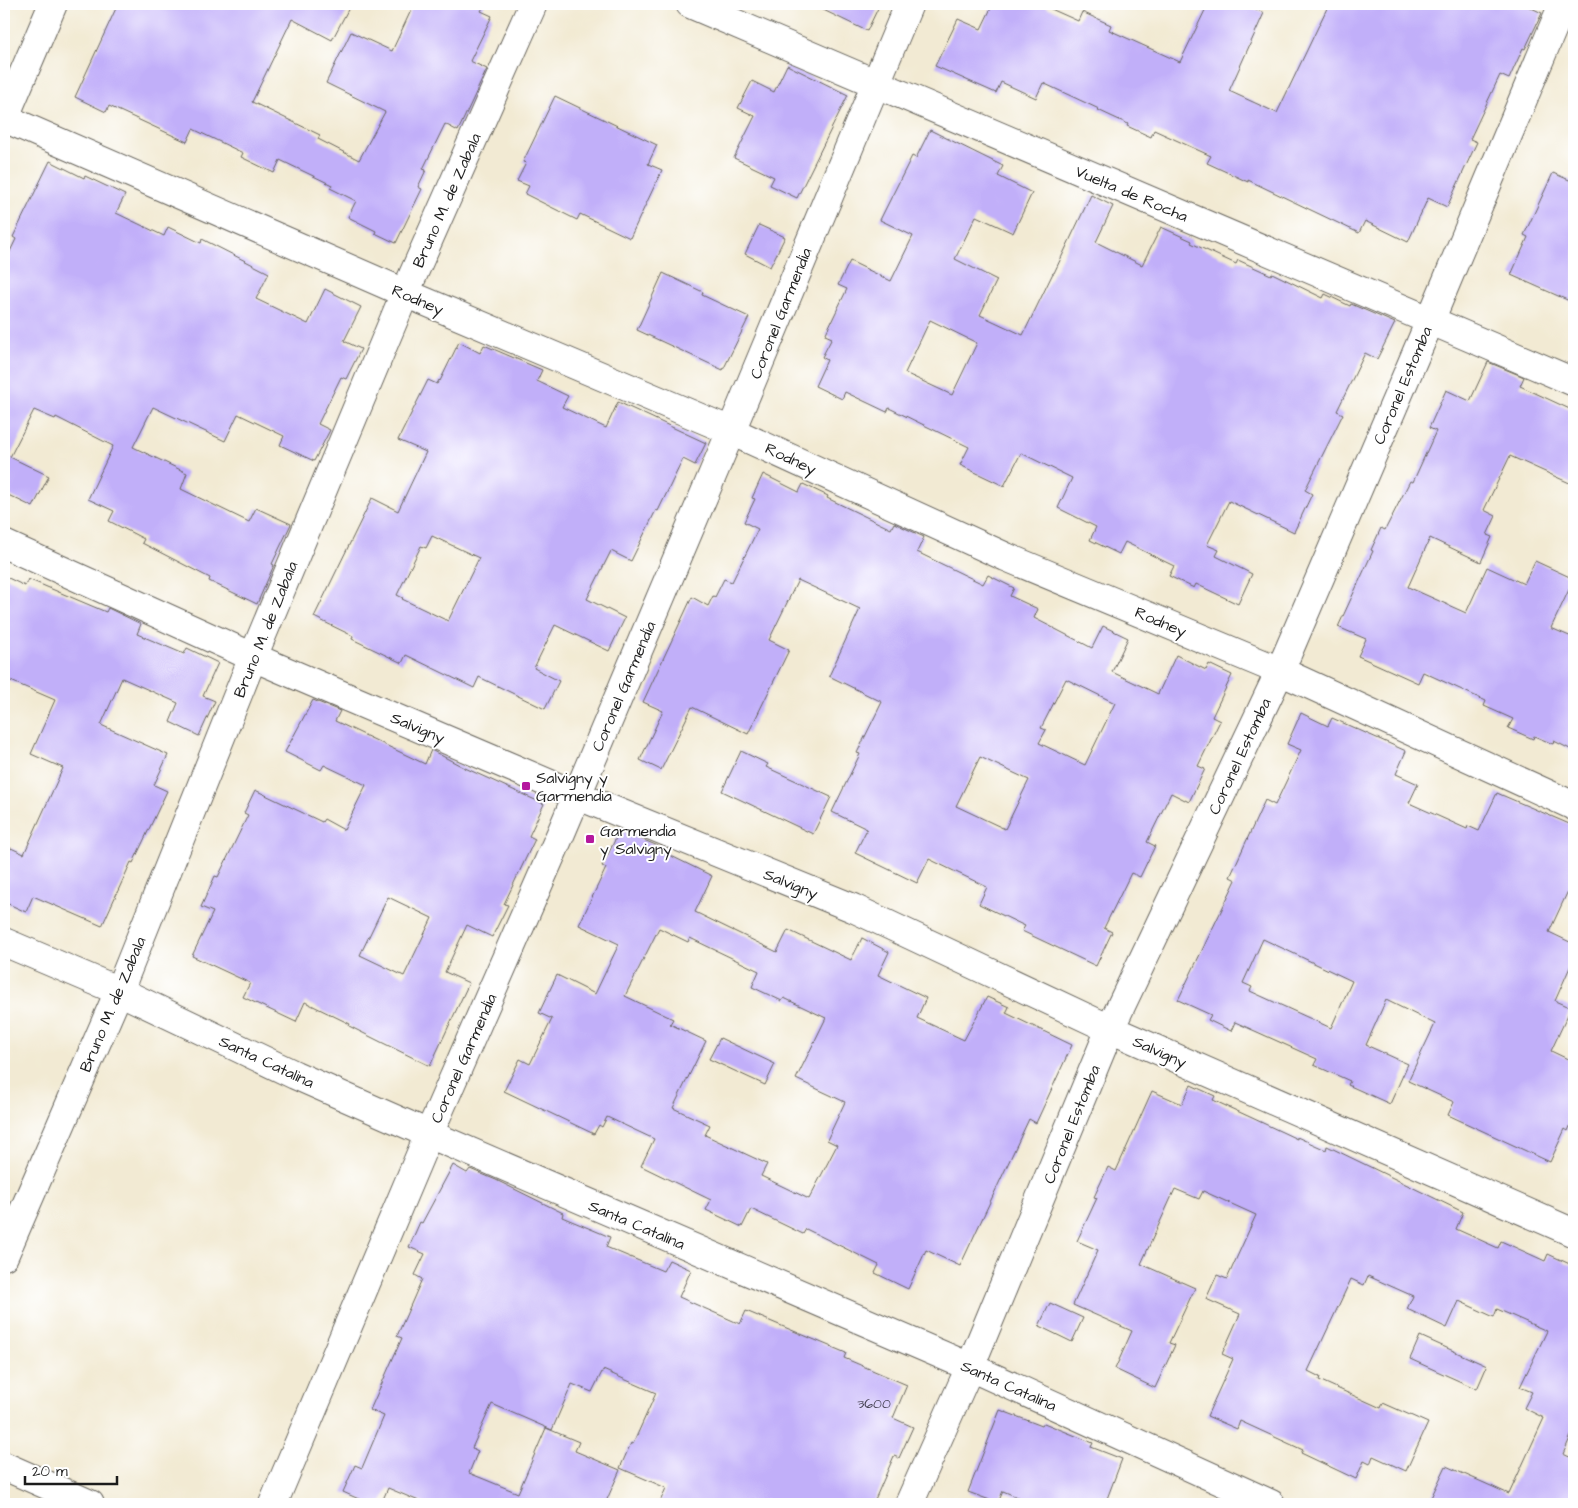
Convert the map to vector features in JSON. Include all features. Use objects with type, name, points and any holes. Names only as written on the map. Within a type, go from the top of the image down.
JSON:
[{"type":"street","points":[[4,119],[53,4]]},
{"type":"street","name":"Bruno M. de Zabala","points":[[4,1256],[119,990],[253,657],[405,293],[533,4]]},
{"type":"street","name":"Vuelta de Rocha","points":[[690,4],[1574,382]]},
{"type":"street","name":"Coronel Garmendia","points":[[273,1504],[429,1134],[732,431],[909,4]]},
{"type":"street","name":"Coronel Estomba","points":[[909,1504],[970,1367],[1110,1029],[1280,670],[1430,321],[1563,4]]},
{"type":"street","name":"Rodney","points":[[4,119],[405,293],[732,431],[1006,557],[1280,670],[1574,806]]},
{"type":"street","name":"Salvigny","points":[[4,544],[253,657],[576,795],[853,908],[1110,1029],[1574,1233]]},
{"type":"street","name":"Santa Catalina","points":[[4,942],[119,990],[295,1075],[970,1367],[1271,1504]]},
{"type":"street","points":[[4,1466],[90,1504]]},
{"type":"building","points":[[118,4],[351,4],[332,40],[292,19],[252,102],[320,135],[318,139],[359,160],[385,112],[326,83],[351,32],[392,51],[414,4],[485,4],[481,11],[492,16],[470,61],[487,69],[458,131],[445,124],[423,169],[426,170],[418,187],[422,189],[396,243],[348,217],[356,201],[330,188],[332,185],[280,160],[274,173],[241,157],[243,153],[193,129],[187,142],[109,106],[106,112],[75,97]]},
{"type":"building","points":[[811,4],[880,4],[867,31]]},
{"type":"building","points":[[993,4],[1040,4],[1078,21],[1082,12],[1111,25],[1109,30],[1180,62],[1208,4],[1244,4],[1264,13],[1229,91],[1277,113],[1329,4],[1523,4],[1542,13],[1509,79],[1500,75],[1470,139],[1477,142],[1447,207],[1428,198],[1408,242],[1365,221],[1359,233],[1248,180],[1248,182],[1207,163],[1211,156],[1154,130],[1151,137],[1127,126],[1128,124],[1099,109],[1043,83],[1036,98],[1001,82],[996,93],[935,66],[958,19],[981,29]]},
{"type":"building","points":[[787,65],[848,95],[797,198],[770,185],[774,177],[734,158],[755,116],[738,108],[752,81],[774,92]]},
{"type":"building","points":[[555,96],[657,145],[648,164],[662,170],[630,238],[580,214],[577,220],[525,194],[529,186],[517,181],[526,163],[523,162]]},
{"type":"building","points":[[930,130],[1003,166],[998,176],[1032,193],[1013,233],[976,216],[955,259],[997,280],[980,315],[1023,335],[1091,195],[1113,206],[1096,242],[1142,265],[1161,227],[1236,264],[1238,260],[1271,275],[1272,273],[1323,298],[1325,294],[1350,306],[1351,304],[1395,323],[1377,359],[1365,353],[1337,411],[1343,414],[1305,490],[1312,494],[1294,532],[1229,501],[1207,545],[1219,550],[1216,556],[1252,574],[1238,604],[1196,584],[1194,588],[1169,576],[1174,566],[1125,542],[1119,554],[1090,540],[1096,527],[1058,508],[1072,478],[1021,453],[1004,486],[960,465],[969,447],[889,408],[887,412],[845,392],[842,399],[815,386],[827,360],[822,357],[832,338],[825,335],[847,289],[838,285],[850,261],[891,281],[913,236],[880,220],[912,156],[916,158]],"holes":[[[930,320],[977,343],[952,395],[905,373]]]},
{"type":"building","points":[[50,161],[125,195],[116,213],[164,236],[168,227],[201,243],[202,239],[269,273],[256,299],[308,324],[325,289],[361,307],[344,341],[361,349],[346,379],[341,377],[318,424],[330,430],[314,461],[280,445],[284,436],[238,414],[225,441],[153,407],[133,447],[187,473],[181,489],[249,522],[256,508],[291,524],[272,564],[274,565],[257,604],[209,581],[210,578],[142,543],[144,539],[109,521],[114,511],[88,499],[113,446],[56,417],[55,419],[34,410],[10,457],[49,476],[33,507],[4,493],[4,264],[16,239],[13,237]]},
{"type":"building","points":[[1553,173],[1574,182],[1574,303],[1511,275],[1528,237],[1524,235]]},
{"type":"building","points":[[759,225],[785,237],[770,267],[745,254]]},
{"type":"building","points":[[663,273],[703,292],[702,295],[749,317],[723,370],[637,330]]},
{"type":"building","points":[[459,342],[480,353],[484,345],[542,370],[537,381],[568,396],[562,407],[606,428],[618,402],[706,443],[695,465],[683,459],[631,561],[611,551],[587,599],[625,618],[609,651],[555,625],[534,668],[559,681],[545,709],[479,677],[474,688],[406,655],[402,663],[352,639],[353,636],[314,617],[372,498],[398,511],[426,452],[398,440],[428,380],[437,384]],"holes":[[[432,536],[479,558],[448,621],[397,595],[421,546],[426,548]]]},
{"type":"building","points":[[1488,362],[1524,377],[1520,386],[1574,411],[1574,485],[1510,456],[1484,510],[1496,516],[1487,535],[1492,537],[1481,562],[1430,538],[1408,587],[1466,613],[1487,567],[1524,584],[1535,561],[1574,579],[1551,628],[1574,638],[1574,751],[1554,741],[1553,744],[1534,736],[1533,739],[1508,728],[1513,719],[1484,706],[1486,701],[1423,672],[1418,683],[1358,656],[1366,639],[1338,627],[1373,551],[1371,550],[1381,528],[1385,530],[1410,481],[1413,482],[1436,431],[1429,428],[1446,390],[1470,401]]},
{"type":"building","points":[[763,474],[799,492],[803,484],[828,496],[827,498],[891,529],[894,523],[924,537],[917,552],[983,584],[988,575],[1014,588],[1010,596],[1038,609],[1034,618],[1092,648],[1103,626],[1128,638],[1112,672],[1158,694],[1176,655],[1206,670],[1209,664],[1232,675],[1212,717],[1220,721],[1198,766],[1205,769],[1189,802],[1171,793],[1147,842],[1155,846],[1140,877],[1131,873],[1104,928],[1112,932],[1096,966],[1022,931],[1025,926],[979,904],[987,887],[929,859],[917,883],[855,853],[867,829],[832,812],[860,754],[857,753],[882,702],[829,676],[860,609],[798,580],[769,640],[789,650],[748,734],[692,707],[661,770],[640,760],[663,711],[643,702],[692,597],[708,606],[724,579],[732,582],[758,529],[744,522],[755,499],[752,498]],"holes":[[[1066,679],[1115,703],[1085,765],[1039,743],[1046,730],[1041,728]],[[980,757],[1029,780],[1005,829],[956,806]]]},
{"type":"building","points":[[4,576],[25,586],[28,579],[106,612],[108,608],[141,624],[137,634],[184,654],[187,648],[218,663],[203,696],[215,701],[199,736],[170,722],[178,703],[122,678],[101,725],[168,755],[154,785],[167,791],[133,863],[131,862],[102,926],[33,896],[26,912],[4,902],[4,847],[24,854],[63,768],[31,754],[55,700],[4,678]]},
{"type":"building","points":[[313,700],[340,711],[335,721],[425,764],[431,750],[465,768],[544,804],[529,836],[535,839],[504,904],[508,905],[492,937],[467,925],[445,972],[469,983],[430,1066],[305,1002],[296,1022],[243,997],[250,983],[192,956],[213,912],[201,907],[215,876],[218,877],[248,815],[244,813],[255,790],[322,822],[324,819],[344,830],[366,785],[324,765],[321,770],[285,752]],"holes":[[[388,897],[432,918],[404,976],[360,955]]]},
{"type":"building","points":[[1301,713],[1328,726],[1332,718],[1406,751],[1396,774],[1418,784],[1409,803],[1467,829],[1468,826],[1479,831],[1497,793],[1574,826],[1574,878],[1549,932],[1574,944],[1574,958],[1555,1001],[1571,1008],[1551,1051],[1574,1062],[1574,1117],[1568,1131],[1565,1129],[1550,1162],[1448,1115],[1454,1102],[1408,1081],[1435,1024],[1386,1000],[1366,1045],[1408,1064],[1390,1104],[1348,1085],[1350,1081],[1314,1065],[1317,1059],[1235,1022],[1231,1031],[1208,1020],[1211,1015],[1178,1000],[1236,880],[1230,877],[1265,800],[1275,805],[1301,750],[1287,744]],"holes":[[[1263,939],[1352,981],[1331,1028],[1250,991],[1252,987],[1243,983]]]},
{"type":"building","points":[[741,751],[768,764],[766,767],[831,797],[813,834],[722,791]]},
{"type":"building","points":[[620,830],[658,846],[657,849],[712,876],[695,912],[777,952],[788,930],[851,960],[862,938],[889,952],[878,975],[926,998],[917,1018],[964,1040],[987,997],[1009,1007],[1006,1013],[1072,1045],[1036,1123],[1029,1119],[960,1266],[926,1250],[908,1289],[875,1273],[879,1265],[806,1229],[803,1234],[751,1209],[742,1227],[706,1210],[711,1200],[641,1166],[654,1139],[607,1117],[602,1127],[599,1125],[594,1134],[504,1091],[520,1059],[530,1064],[552,1019],[539,1013],[557,975],[595,994],[619,944],[579,925],[606,868],[602,866]],"holes":[[[659,928],[688,942],[690,938],[759,971],[752,987],[782,1001],[784,998],[826,1018],[796,1079],[845,1102],[827,1140],[837,1145],[809,1199],[761,1176],[767,1164],[705,1135],[710,1125],[673,1108],[706,1041],[670,1024],[673,1019],[625,996]]]},
{"type":"building","points":[[720,1038],[775,1064],[765,1085],[709,1059]]},
{"type":"building","points":[[1191,1085],[1215,1096],[1213,1100],[1297,1139],[1297,1137],[1326,1150],[1327,1146],[1463,1212],[1456,1229],[1498,1248],[1501,1241],[1545,1261],[1548,1254],[1574,1266],[1574,1429],[1563,1454],[1574,1459],[1574,1504],[1428,1504],[1446,1466],[1509,1494],[1544,1418],[1524,1408],[1532,1392],[1520,1387],[1547,1331],[1497,1309],[1494,1317],[1459,1301],[1447,1328],[1407,1309],[1413,1296],[1368,1276],[1364,1285],[1351,1279],[1308,1371],[1320,1377],[1319,1380],[1381,1408],[1383,1403],[1428,1423],[1406,1471],[1373,1456],[1370,1464],[1364,1461],[1356,1479],[1301,1453],[1303,1450],[1240,1421],[1237,1429],[1207,1416],[1233,1359],[1222,1354],[1240,1314],[1206,1299],[1217,1275],[1227,1279],[1256,1215],[1203,1191],[1199,1199],[1175,1189],[1141,1264],[1195,1288],[1169,1343],[1175,1345],[1155,1388],[1115,1369],[1132,1331],[1073,1305],[1098,1250],[1077,1241],[1097,1198],[1094,1197],[1108,1167],[1116,1171],[1152,1091],[1182,1104]]},
{"type":"building","points":[[453,1165],[467,1173],[470,1169],[496,1180],[563,1213],[562,1217],[610,1237],[606,1247],[663,1271],[669,1260],[691,1270],[679,1297],[740,1324],[746,1311],[846,1353],[844,1358],[907,1385],[893,1418],[913,1427],[899,1458],[894,1456],[873,1504],[659,1504],[666,1488],[620,1468],[656,1393],[603,1370],[592,1392],[572,1384],[552,1430],[492,1404],[472,1448],[478,1451],[469,1473],[518,1493],[546,1428],[579,1442],[575,1451],[620,1470],[605,1504],[426,1504],[388,1488],[381,1504],[370,1504],[343,1492],[355,1465],[362,1468],[384,1416],[370,1410],[402,1338],[397,1336],[422,1279],[415,1275],[425,1254],[409,1247],[420,1222],[422,1223]]},
{"type":"building","points":[[1050,1303],[1083,1318],[1072,1342],[1039,1326]]},
{"type":"building","points":[[1420,1336],[1487,1366],[1477,1389],[1410,1359]]},
{"type":"building","points":[[1000,1410],[1042,1426],[1044,1423],[1093,1443],[1091,1447],[1122,1459],[1105,1504],[1034,1504],[1003,1491],[998,1503],[968,1492]]},
{"type":"place","name":"Salvigny y Garmendia","points":[[526,786]]},
{"type":"place","name":"Garmendia y Salvigny","points":[[590,839]]}]
